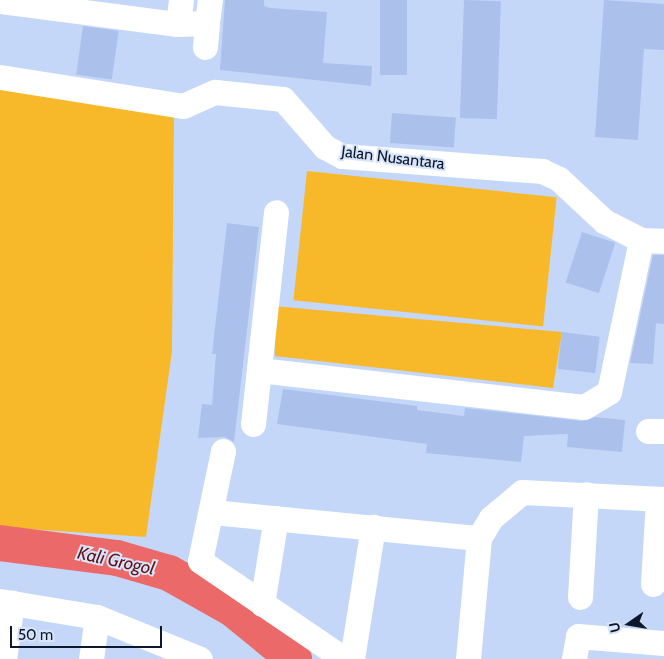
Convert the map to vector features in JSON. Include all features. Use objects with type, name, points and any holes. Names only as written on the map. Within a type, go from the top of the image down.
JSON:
[{"type":"street","points":[[0,0],[180,12],[208,11],[205,47]]},
{"type":"street","name":"Jalan Nusantara","points":[[0,77],[183,106],[215,92],[283,100],[325,147],[342,156],[542,171],[559,179],[604,221],[652,240]]},
{"type":"street","points":[[253,424],[276,212]]},
{"type":"street","points":[[259,370],[584,407],[609,392],[652,240]]},
{"type":"street","points":[[223,451],[212,512],[200,561],[344,659]]},
{"type":"street","points":[[468,659],[479,538],[491,518],[522,492],[586,494],[661,500],[653,584]]},
{"type":"street","points":[[580,598],[586,494]]},
{"type":"street","points":[[212,512],[479,538]]},
{"type":"street","points":[[262,604],[276,518]]},
{"type":"street","points":[[352,659],[373,527]]},
{"type":"street","points":[[4,659],[6,602],[97,617],[192,658]]},
{"type":"street","points":[[91,659],[97,617]]},
{"type":"street","points":[[574,659],[578,636],[664,643]]},
{"type":"shaded area","points":[[0,84],[174,114],[172,351],[146,537],[0,527]]},
{"type":"shaded area","points":[[307,171],[557,197],[543,327],[293,300]]},
{"type":"shaded area","points":[[273,306],[562,332],[553,388],[275,356]]},
{"type":"building","points":[[225,0],[264,0],[264,6],[270,8],[327,12],[323,63],[372,66],[371,86],[220,70]]},
{"type":"building","points":[[380,0],[407,0],[407,75],[380,75]]},
{"type":"building","points":[[464,0],[501,1],[497,119],[460,118]]},
{"type":"building","points":[[604,0],[664,4],[664,50],[644,49],[638,140],[595,137]]},
{"type":"building","points":[[83,26],[119,31],[112,80],[76,75]]},
{"type":"building","points":[[392,113],[456,117],[454,147],[390,143]]},
{"type":"building","points":[[227,223],[259,227],[234,442],[225,437],[198,438],[202,404],[212,405],[216,354],[212,354]]},
{"type":"building","points":[[582,232],[615,243],[599,293],[566,282]]},
{"type":"building","points":[[653,255],[664,255],[664,324],[656,323],[653,364],[630,363]]},
{"type":"building","points":[[562,332],[600,337],[595,373],[557,369]]},
{"type":"building","points":[[283,389],[417,406],[417,410],[464,416],[465,408],[582,421],[595,417],[625,420],[622,452],[567,447],[568,434],[524,436],[521,462],[426,453],[427,444],[277,424]]},
{"type":"waterway","name":"Kali Grogol","points":[[0,543],[117,558],[169,573],[233,609],[294,659]]}]
